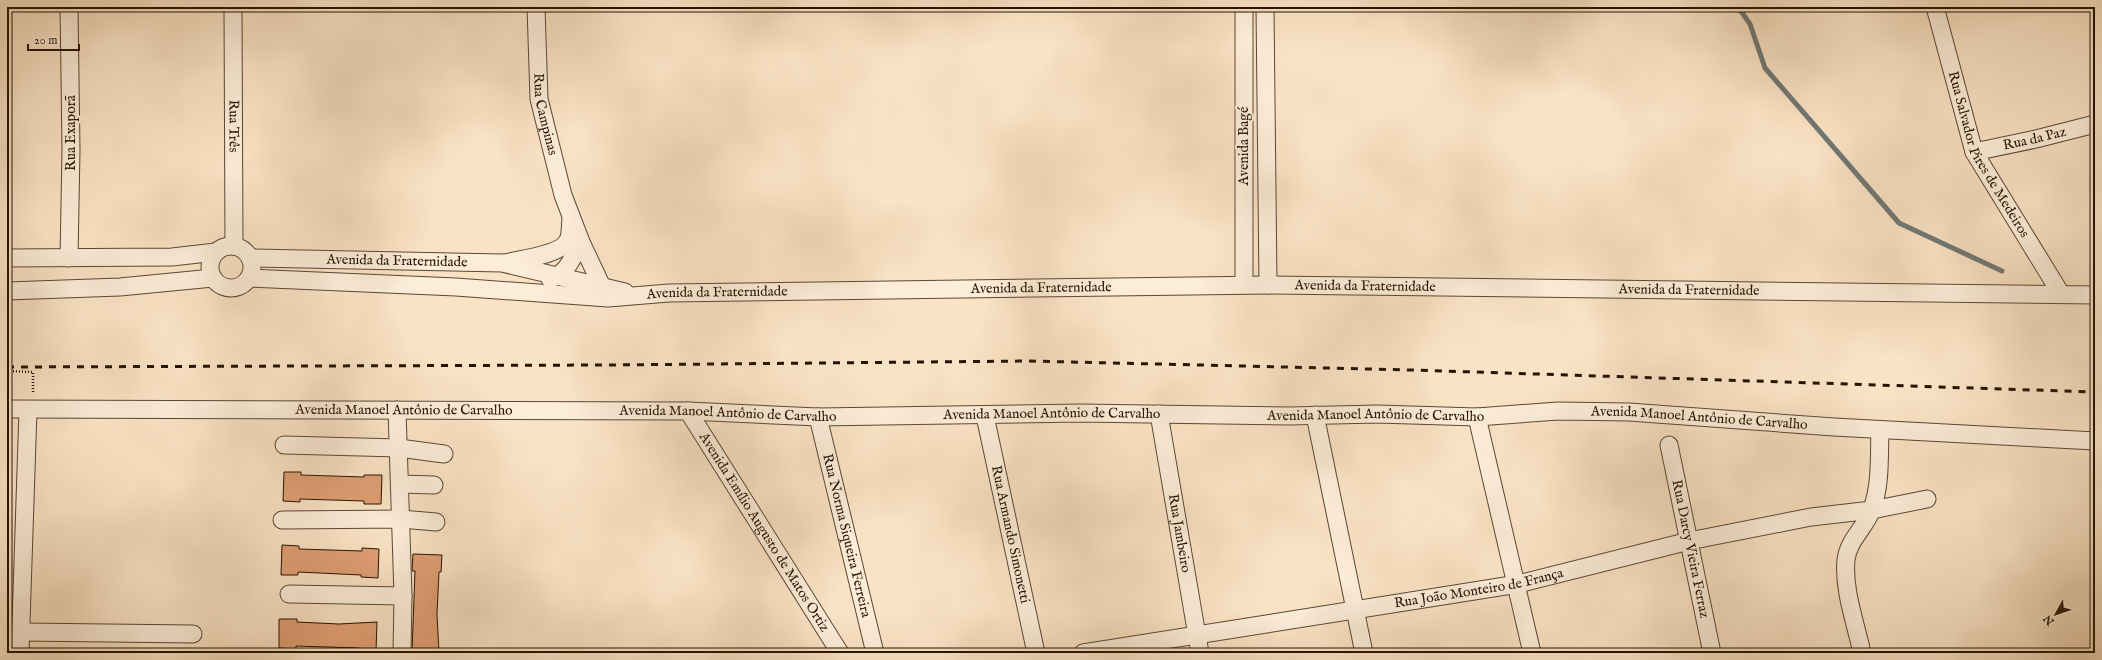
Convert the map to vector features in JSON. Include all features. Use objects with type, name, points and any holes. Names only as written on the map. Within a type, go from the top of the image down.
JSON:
[{"type":"street","name":"Rua Exaporã","points":[[69,7],[71,150],[69,258]]},
{"type":"street","name":"Rua Três","points":[[233,7],[234,246]]},
{"type":"street","name":"Rua Campinas","points":[[536,7],[539,99],[563,195],[581,242],[605,292]]},
{"type":"street","name":"Avenida Bagé","points":[[1244,7],[1244,285]]},
{"type":"street","name":"Avenida Bagé","points":[[1265,7],[1268,285]]},
{"type":"street","name":"Rua Salvador Pires de Medeiros","points":[[1935,7],[1974,152],[2061,294]]},
{"type":"street","name":"Rua da Paz","points":[[1974,152],[2036,139],[2095,124]]},
{"type":"street","name":"Rua Campinas","points":[[502,263],[551,254],[563,247],[568,240],[571,218]]},
{"type":"street","points":[[456,287],[525,284],[557,277],[566,268],[581,242]]},
{"type":"street","points":[[234,246],[241,248],[250,258],[252,272],[244,284],[231,288],[224,287],[213,278],[210,264],[216,252],[221,248],[234,246]]},
{"type":"street","points":[[7,258],[172,257],[216,252]]},
{"type":"street","name":"Avenida da Fraternidade","points":[[250,258],[502,263],[557,277],[605,292]]},
{"type":"street","points":[[7,291],[120,287],[213,278]]},
{"type":"street","name":"Avenida da Fraternidade","points":[[249,278],[605,292],[636,295],[669,293],[1268,285],[2095,295]]},
{"type":"street","name":"Avenida Manoel Antônio de Carvalho","points":[[7,409],[688,411],[818,417],[1080,414],[1377,414],[1477,417],[1558,411],[1628,412],[1880,430],[2095,441]]},
{"type":"street","points":[[20,653],[32,410]]},
{"type":"street","points":[[397,410],[404,596],[402,653]]},
{"type":"street","name":"Avenida Emílio Augusto de Matos Ortiz","points":[[688,411],[840,653]]},
{"type":"street","name":"Rua Jambeiro","points":[[1159,414],[1200,653]]},
{"type":"street","points":[[1315,415],[1364,653]]},
{"type":"street","name":"Rua Armando Simonetti","points":[[985,416],[1036,653]]},
{"type":"street","name":"Rua Norma Siqueira Ferreira","points":[[818,417],[875,653]]},
{"type":"street","points":[[1477,417],[1518,584],[1532,653]]},
{"type":"street","points":[[1862,653],[1847,582],[1846,559],[1853,541],[1872,510],[1877,491],[1880,430]]},
{"type":"street","points":[[284,445],[399,448],[444,454]]},
{"type":"street","name":"Rua Darcy Vieira Ferraz","points":[[1669,445],[1712,653]]},
{"type":"street","points":[[400,484],[434,485]]},
{"type":"street","name":"Rua João Monteiro de França","points":[[1083,653],[1518,584],[1689,541],[1811,517],[1872,510],[1927,499]]},
{"type":"street","points":[[282,520],[401,519],[436,522]]},
{"type":"street","points":[[289,594],[404,596]]},
{"type":"street","points":[[21,632],[193,634]]},
{"type":"path","points":[[7,371],[33,372],[32,410]]},
{"type":"building","points":[[284,472],[301,472],[301,475],[364,477],[364,475],[382,475],[381,504],[364,504],[364,501],[300,499],[300,502],[283,501]]},
{"type":"building","points":[[282,545],[299,546],[299,549],[362,551],[362,548],[379,549],[378,578],[361,577],[361,575],[298,572],[298,575],[281,575]]},
{"type":"building","points":[[413,554],[442,555],[441,572],[439,572],[437,614],[439,652],[412,652],[415,571],[412,571]]},
{"type":"building","points":[[279,619],[297,619],[297,622],[339,624],[377,622],[376,651],[359,651],[359,648],[296,646],[296,649],[279,648]]},
{"type":"waterway","points":[[1738,7],[1750,24],[1765,68],[1899,223],[2002,271]]},
{"type":"railway","points":[[7,367],[609,365],[1029,361],[1412,370],[2095,392]]}]
